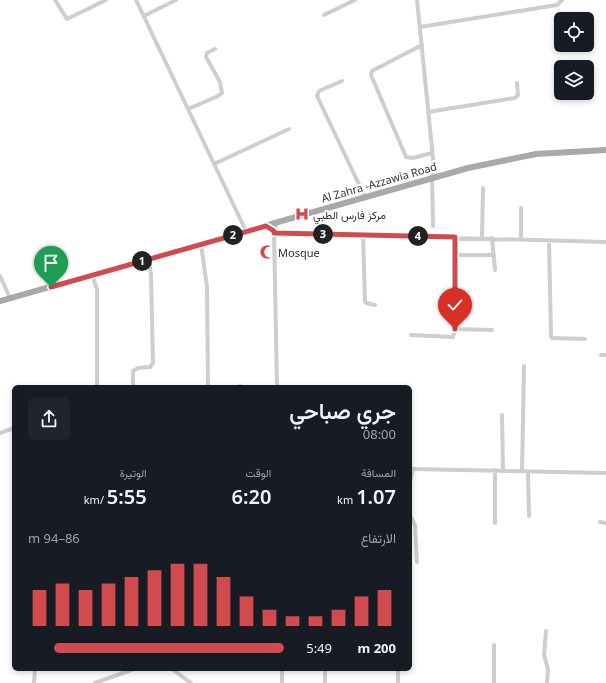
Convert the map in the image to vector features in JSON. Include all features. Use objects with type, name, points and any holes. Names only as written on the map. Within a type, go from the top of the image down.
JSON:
[{"type":"main road","name":"Al Zahra -Azzawia Road","points":[[0,301],[277,223],[439,175],[497,161],[536,154],[606,150]]},
{"type":"street","points":[[55,0],[67,19],[106,0]]},
{"type":"street","points":[[136,0],[246,231]]},
{"type":"street","points":[[144,16],[176,0]]},
{"type":"street","points":[[324,15],[356,0]]},
{"type":"street","points":[[417,0],[434,168],[432,177],[433,226]]},
{"type":"street","points":[[420,27],[557,5],[562,0]]},
{"type":"street","points":[[422,45],[372,72],[371,75],[406,156],[413,158],[432,153]]},
{"type":"street","points":[[188,109],[222,93],[220,82],[206,57],[207,53],[215,49]]},
{"type":"street","points":[[342,81],[319,91],[318,96],[365,197]]},
{"type":"street","points":[[428,112],[515,98],[518,95],[517,83]]},
{"type":"street","points":[[214,164],[289,129]]},
{"type":"street","points":[[434,168],[439,175]]},
{"type":"street","points":[[482,238],[483,188]]},
{"type":"street","points":[[521,208],[522,239]]},
{"type":"street","points":[[277,223],[274,232],[277,385]]},
{"type":"street","points":[[266,226],[274,232],[606,242]]},
{"type":"street","points":[[363,235],[365,300],[366,303],[375,305]]},
{"type":"street","points":[[411,335],[453,337],[455,329],[455,237]]},
{"type":"street","points":[[492,238],[496,270]]},
{"type":"street","points":[[549,240],[551,336],[552,338],[585,339]]},
{"type":"street","points":[[202,244],[207,287],[208,385]]},
{"type":"street","points":[[455,255],[494,255]]},
{"type":"street","points":[[133,385],[133,374],[135,369],[150,367],[153,364],[152,275],[149,259]]},
{"type":"street","points":[[92,275],[97,289],[97,385]]},
{"type":"street","points":[[0,276],[10,298]]},
{"type":"street","points":[[455,329],[492,330]]},
{"type":"street","points":[[601,355],[606,355]]},
{"type":"street","points":[[522,471],[524,366]]},
{"type":"street","points":[[502,415],[502,470]]},
{"type":"street","points":[[0,433],[12,429]]},
{"type":"street","points":[[412,469],[606,473]]},
{"type":"street","points":[[495,470],[495,523]]},
{"type":"street","points":[[528,471],[529,516]]},
{"type":"street","points":[[412,520],[415,525],[417,562]]},
{"type":"street","points":[[600,522],[606,523]]},
{"type":"street","points":[[546,631],[544,655],[548,669],[547,683]]},
{"type":"street","points":[[494,645],[494,683]]},
{"type":"street","points":[[34,683],[35,671]]},
{"type":"street","points":[[95,683],[128,671]]},
{"type":"street","points":[[175,671],[191,683]]},
{"type":"street","points":[[282,671],[282,683]]},
{"type":"street","points":[[325,671],[325,683]]},
{"type":"street","points":[[398,671],[398,683]]},
{"type":"place","name":"مركز فارس الطبي","points":[[302,214]]},
{"type":"place","name":"Mosque","points":[[267,252]]},
{"type":"route","points":[[51,287],[266,226],[274,231],[274,233],[455,237],[455,329]]}]
